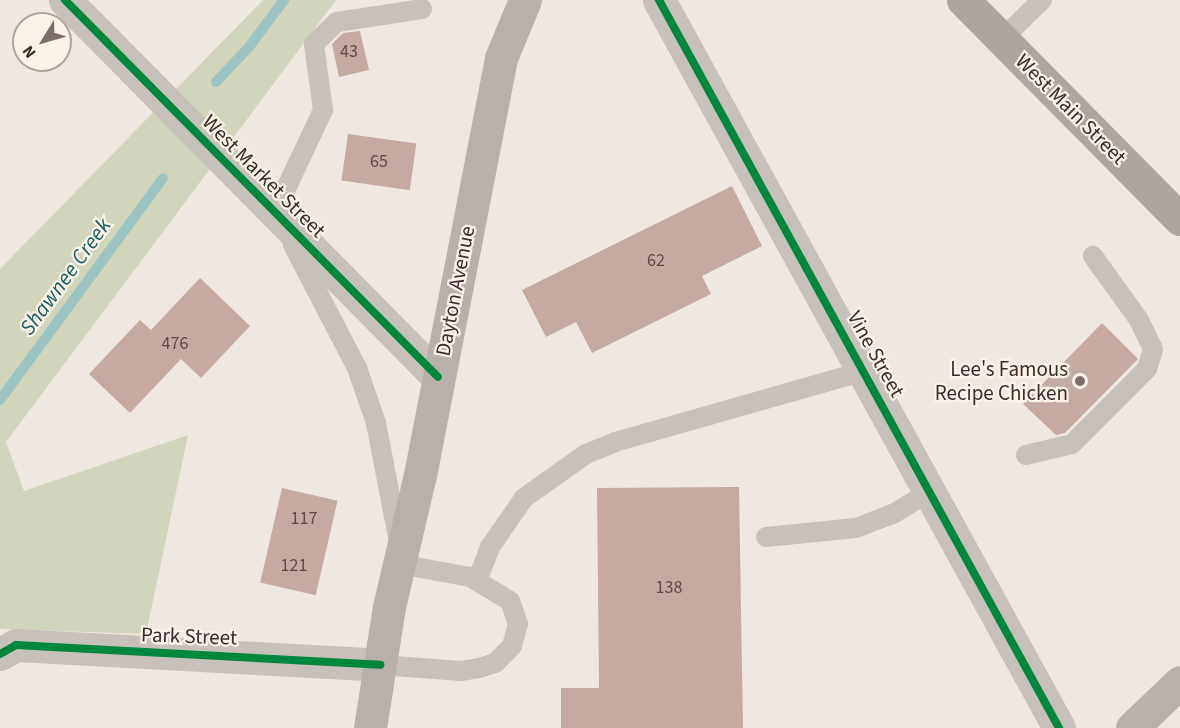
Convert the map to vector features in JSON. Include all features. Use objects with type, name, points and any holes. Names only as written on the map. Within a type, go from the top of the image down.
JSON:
[{"type":"main road","name":"Dayton Avenue","points":[[370,728],[400,559],[501,58],[525,0]]},
{"type":"main road","name":"West Main Street","points":[[963,0],[1180,219]]},
{"type":"main road","points":[[1132,728],[1180,682]]},
{"type":"street","name":"West Market Street","points":[[65,0],[438,377]]},
{"type":"street","name":"Vine Street","points":[[659,0],[931,491],[1059,728]]},
{"type":"street","name":"Park Street","points":[[0,654],[16,645],[380,665]]},
{"type":"lane","points":[[1002,39],[1042,0]]},
{"type":"lane","points":[[380,665],[460,671],[495,663],[512,646],[518,624],[510,601],[477,581],[400,559],[376,423],[353,356],[274,212],[323,110],[314,44],[337,22],[422,9]]},
{"type":"lane","points":[[1026,455],[1072,444],[1147,369],[1154,349],[1139,320],[1093,256]]},
{"type":"lane","points":[[477,581],[489,547],[524,498],[586,454],[615,442],[865,371]]},
{"type":"lane","points":[[766,537],[856,528],[893,514],[931,491]]},
{"type":"green space","points":[[263,0],[336,0],[6,442],[24,491],[188,435],[146,634],[0,629],[0,269]]},
{"type":"building","points":[[360,31],[369,70],[339,77],[332,44],[343,33]]},
{"type":"building","points":[[348,134],[416,144],[410,190],[341,181]]},
{"type":"building","points":[[732,186],[762,246],[702,276],[711,294],[592,353],[576,322],[546,337],[522,290]]},
{"type":"building","points":[[200,278],[250,326],[201,378],[181,359],[130,413],[89,374],[140,320],[151,330]]},
{"type":"building","name":"Lee's Famous Recipe Chicken","points":[[1102,323],[1138,359],[1065,433],[1056,435],[1023,404]]},
{"type":"building","points":[[739,487],[743,728],[561,728],[561,688],[599,688],[597,488]]},
{"type":"building","points":[[282,488],[338,501],[316,595],[260,583]]},
{"type":"waterway","name":"Shawnee Creek","points":[[216,82],[249,47],[284,0]]},
{"type":"waterway","name":"Shawnee Creek","points":[[0,400],[163,178]]},
{"type":"cycle path","points":[[65,0],[438,377]]},
{"type":"cycle path","points":[[659,0],[1059,728]]},
{"type":"cycle path","points":[[0,654],[16,645],[380,665]]},
{"type":"place","name":"Lee's Famous Recipe Chicken","points":[[1080,381]]}]
